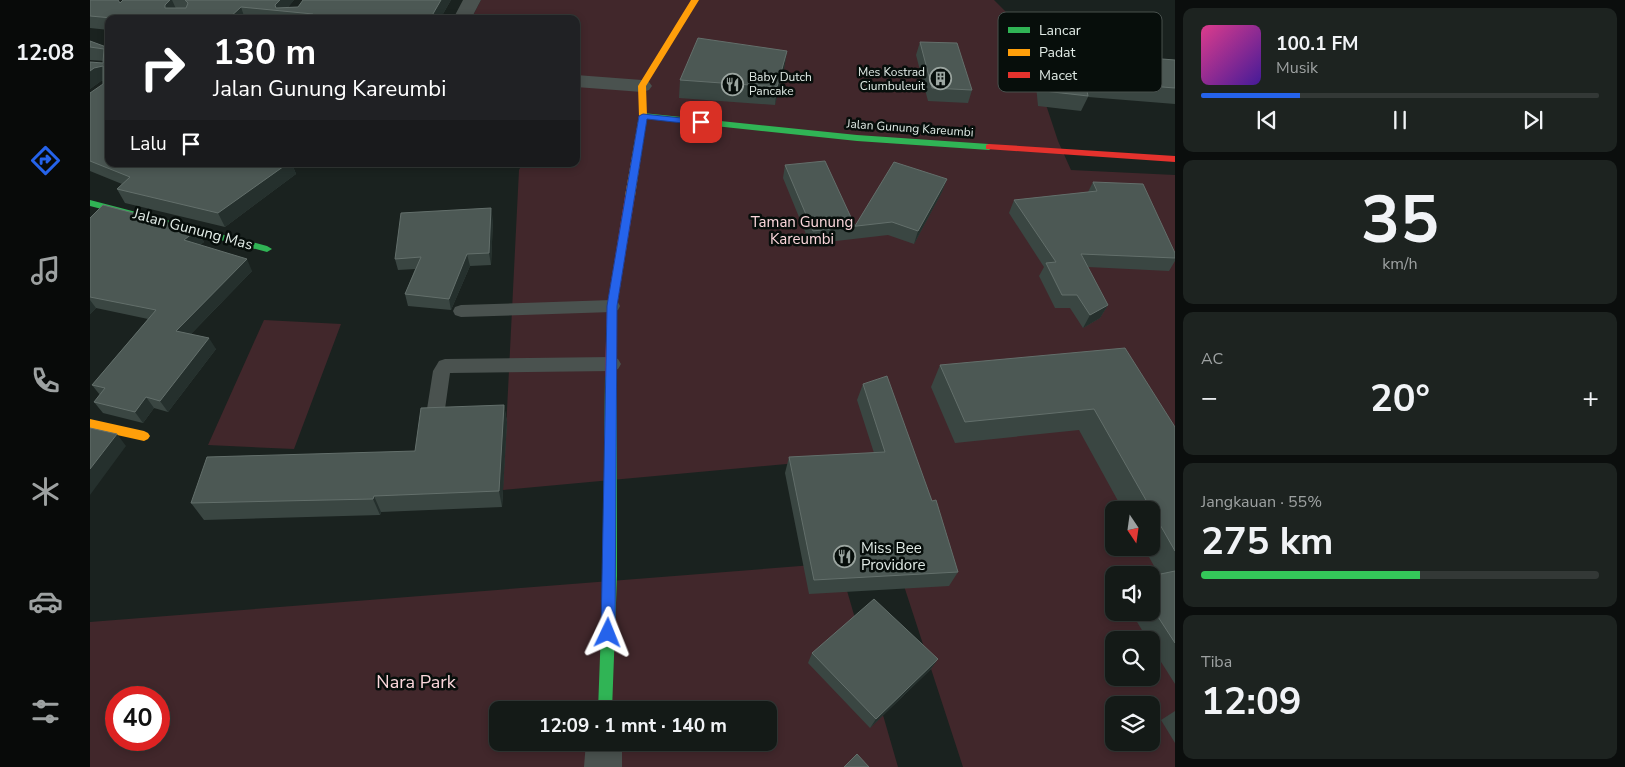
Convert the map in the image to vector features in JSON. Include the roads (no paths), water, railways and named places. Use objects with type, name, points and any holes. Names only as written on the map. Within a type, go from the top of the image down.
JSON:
[{"type":"street","points":[[464,15],[472,0]]},
{"type":"street","points":[[605,701],[610,576],[612,306],[643,116],[642,86],[695,0]]},
{"type":"street","points":[[580,81],[642,86]]},
{"type":"street","name":"Jalan Gunung Kareumbi","points":[[643,116],[857,138],[1175,159]]},
{"type":"street","name":"Jalan Gunung Mas","points":[[90,203],[219,234],[267,249]]},
{"type":"street","points":[[90,424],[144,436]]},
{"type":"street","points":[[603,767],[604,751]]},
{"type":"lane","points":[[461,311],[612,306]]},
{"type":"lane","points":[[436,409],[442,371],[445,366],[612,364]]},
{"type":"place","name":"Mes Kostrad Ciumbuleuit","points":[[941,79]]},
{"type":"place","name":"Baby Dutch Pancake","points":[[733,84]]},
{"type":"place","name":"Miss Bee Providore","points":[[845,557]]},
{"type":"park label","name":"Taman Gunung Kareumbi","points":[[802,230]]},
{"type":"park label","name":"Nara Park","points":[[416,682]]}]
